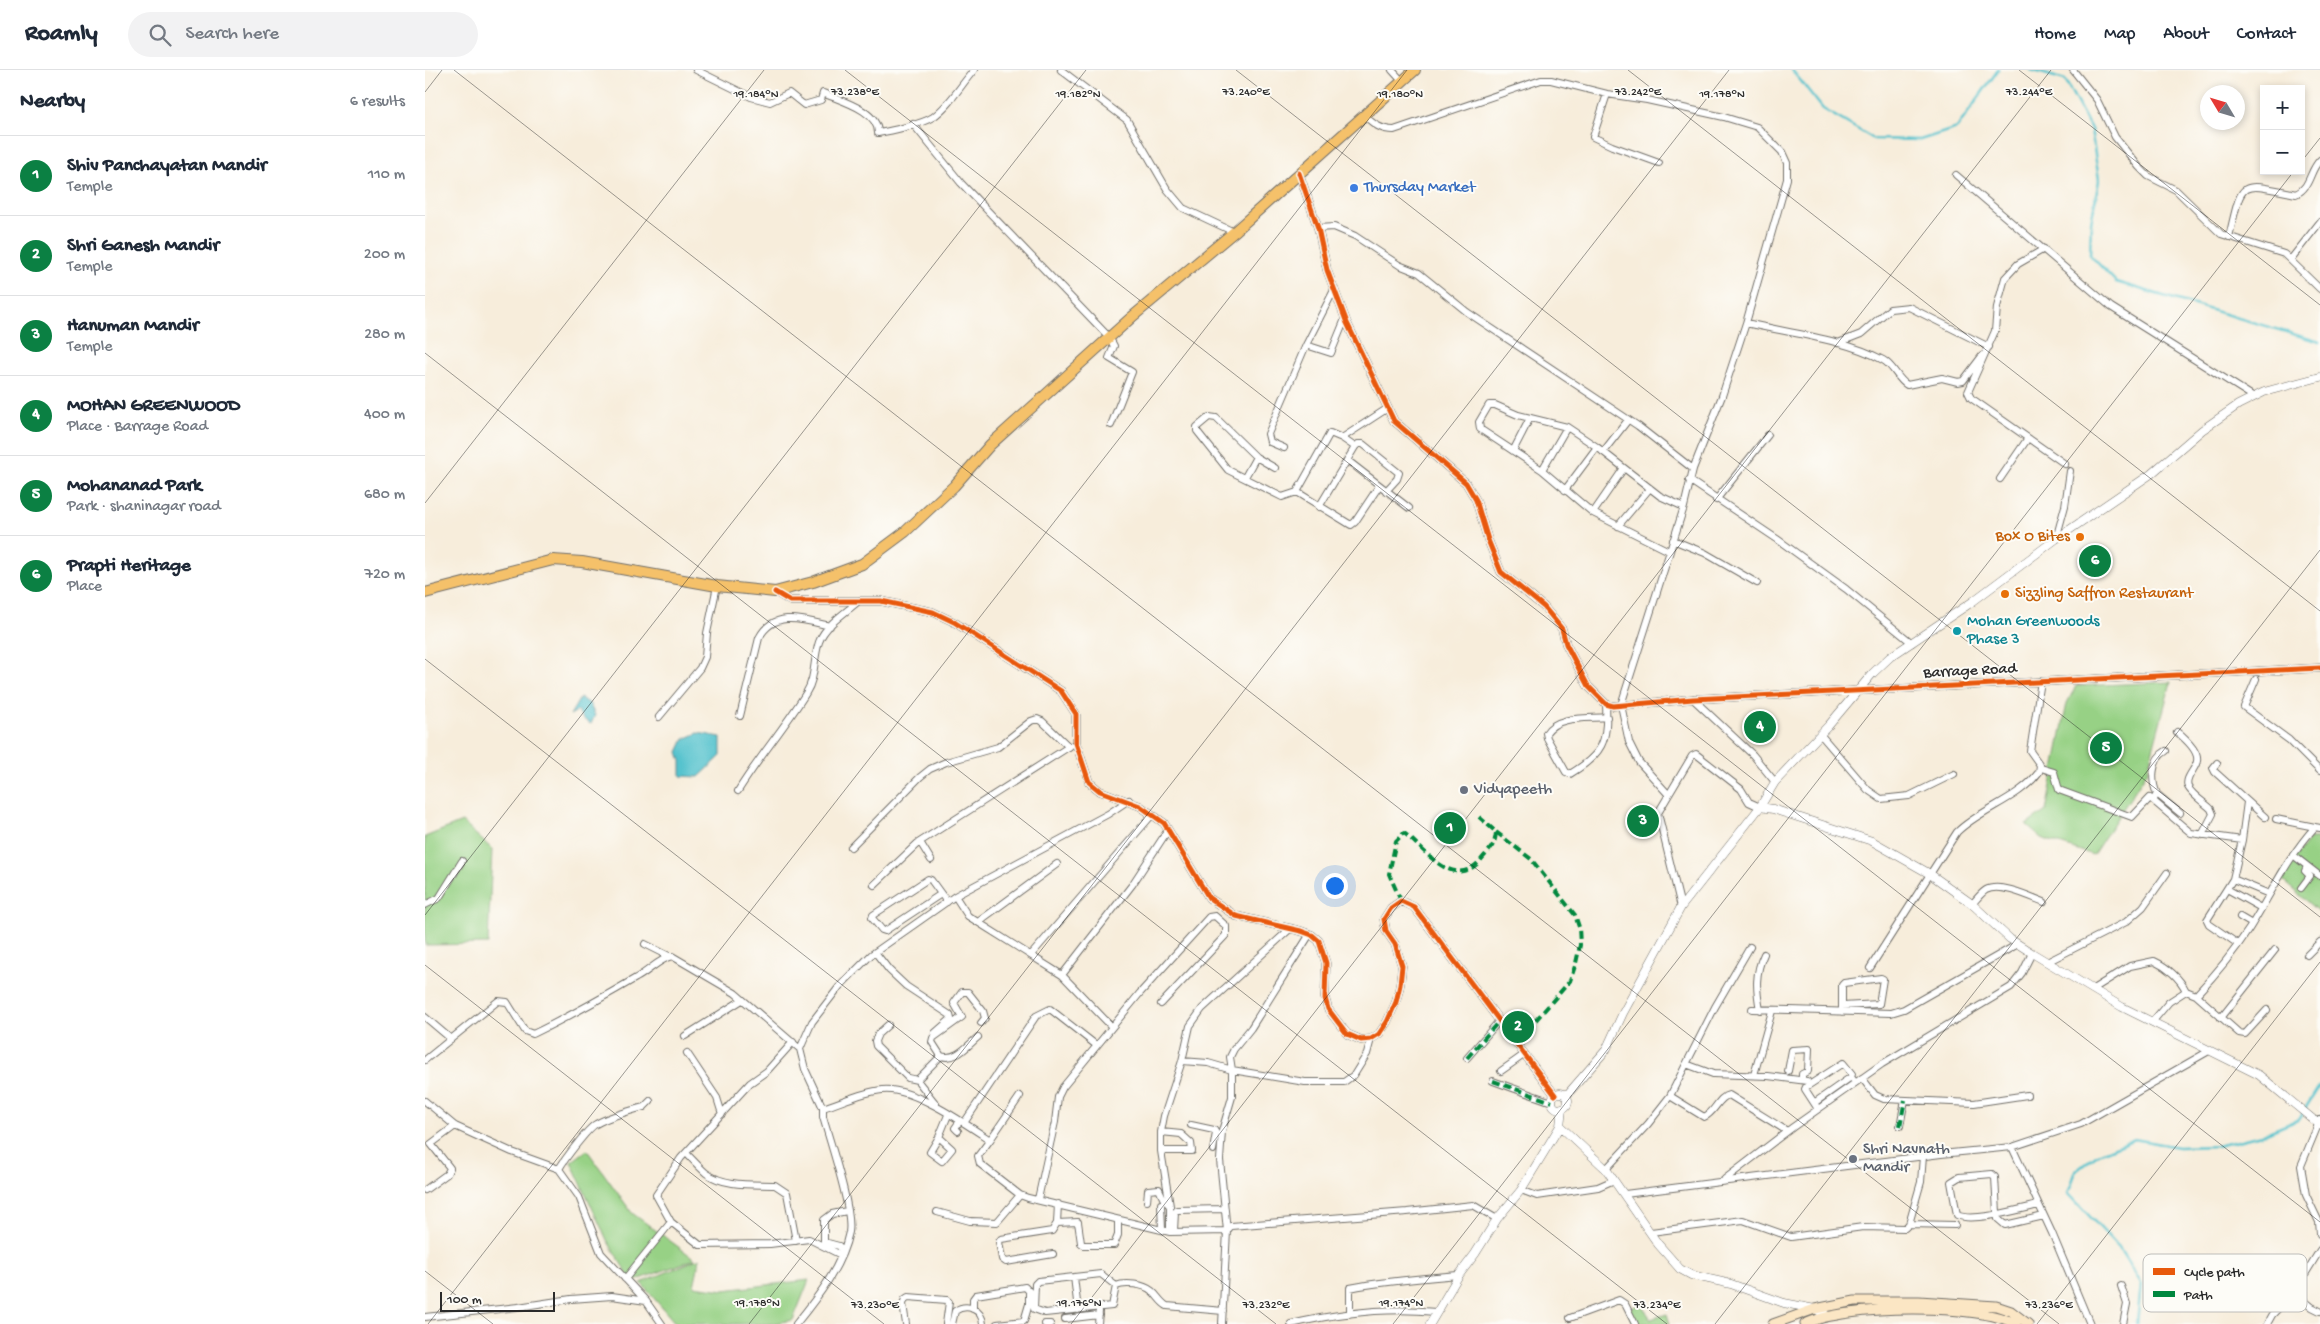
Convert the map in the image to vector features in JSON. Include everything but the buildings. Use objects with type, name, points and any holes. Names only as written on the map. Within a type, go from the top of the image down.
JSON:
[{"type":"main road","points":[[425,593],[553,560],[582,562],[717,586],[775,592],[813,582],[862,564],[905,532],[954,486],[990,445],[1109,337],[1234,232],[1415,70]]},
{"type":"main road","points":[[1773,1324],[1815,1309],[1855,1301],[1919,1301],[1983,1305],[2011,1311],[2028,1324]]},
{"type":"main road","points":[[1805,1324],[1828,1316],[1853,1311],[1874,1310],[1986,1313],[2006,1318],[2016,1324]]},
{"type":"street","points":[[696,70],[751,97],[770,102],[789,93],[804,104],[821,100],[823,93],[867,113],[874,119],[878,133],[924,122],[937,114],[973,70]]},
{"type":"street","points":[[1061,70],[1127,120],[1167,190],[1183,208],[1234,232]]},
{"type":"street","points":[[1393,70],[1402,81]]},
{"type":"street","points":[[2073,70],[2097,100],[2115,137],[2148,176],[2176,190],[2193,204],[2213,228],[2229,237],[2283,254],[2291,259],[2320,289]]},
{"type":"street","points":[[1364,115],[1377,126],[1385,130],[1394,130],[1541,80],[1571,84],[1607,94],[1680,107],[1757,127],[1782,152],[1787,164],[1787,179],[1746,323],[1722,396],[1689,480],[1684,508],[1621,705],[1629,742],[1639,762],[1668,794]]},
{"type":"street","points":[[1607,94],[1593,136],[1612,146],[1659,163]]},
{"type":"street","points":[[913,124],[961,183],[1109,337],[1114,346],[1109,358],[1132,372],[1111,425]]},
{"type":"street","points":[[2229,237],[2241,192],[2247,186],[2255,185],[2296,194],[2306,187],[2311,173],[2320,160]]},
{"type":"street","points":[[1299,172],[1318,228],[1327,270],[1345,319],[1394,421],[1466,483],[1476,500],[1488,540],[1501,572],[1544,607],[1562,629],[1566,644],[1587,686],[1606,704],[1607,717],[1607,730],[1600,748],[1582,766],[1570,774],[1566,772],[1547,738],[1550,726],[1561,721],[1607,717]]},
{"type":"street","points":[[1956,175],[2111,307],[2254,397]]},
{"type":"street","points":[[2291,259],[2320,222]]},
{"type":"street","points":[[1318,228],[1334,227],[1355,236],[1399,265],[1419,273],[1467,312],[1628,420],[1693,469]]},
{"type":"street","points":[[2044,250],[2017,264],[2005,278],[1999,299],[1995,331],[1969,388],[1971,398],[2065,464]]},
{"type":"street","points":[[1284,448],[1270,442],[1268,434],[1306,345],[1334,290]]},
{"type":"street","points":[[1838,343],[1861,334],[1890,309],[1909,307],[1989,347]]},
{"type":"street","points":[[1306,345],[1331,353],[1345,319]]},
{"type":"street","points":[[1746,323],[1838,343],[1882,359],[1888,363],[1904,383],[1910,385],[1942,378],[1963,382],[1978,360],[1985,354]]},
{"type":"street","points":[[1430,1324],[1459,1275],[1497,1219],[1521,1190],[1560,1126],[1562,1108],[1567,1103],[1566,1096],[1606,1050],[1623,1013],[1681,908],[1760,807],[1775,782],[1890,657],[1972,602],[2056,539],[2151,474],[2203,430],[2238,405],[2264,392],[2320,377]]},
{"type":"street","points":[[1669,551],[1593,513],[1542,470],[1480,429],[1479,422],[1489,405],[1495,405],[1530,418],[1567,427],[1597,447],[1659,496],[1684,508]]},
{"type":"street","points":[[1342,438],[1388,408]]},
{"type":"street","points":[[1275,468],[1257,457],[1216,418],[1209,417],[1197,426],[1197,431],[1225,467],[1282,497],[1297,492],[1329,434],[1332,433],[1342,438],[1355,447]]},
{"type":"street","points":[[1513,450],[1530,418]]},
{"type":"street","points":[[1603,452],[1628,420]]},
{"type":"street","points":[[1542,470],[1567,427]]},
{"type":"street","points":[[1716,500],[1768,435]]},
{"type":"street","points":[[2000,478],[2028,438]]},
{"type":"street","points":[[1319,507],[1358,444],[1363,444],[1399,473],[1386,491]]},
{"type":"street","points":[[1565,490],[1597,447]]},
{"type":"street","points":[[1245,477],[1257,457]]},
{"type":"street","points":[[1347,460],[1409,508]]},
{"type":"street","points":[[1593,513],[1624,468]]},
{"type":"street","points":[[2056,539],[2065,506],[2070,471]]},
{"type":"street","points":[[1689,480],[1716,500],[1777,539],[1846,589],[1912,643]]},
{"type":"street","points":[[1297,492],[1351,525],[1379,486]]},
{"type":"street","points":[[1618,526],[1650,488]]},
{"type":"street","points":[[1673,540],[1705,553],[1757,583]]},
{"type":"street","points":[[659,718],[700,668],[705,657],[707,633],[717,586]]},
{"type":"street","points":[[775,592],[781,598],[790,601],[881,601],[933,612],[954,622],[1061,692],[1076,714],[1072,745]]},
{"type":"street","points":[[737,791],[757,759],[807,693],[813,681],[819,643],[830,626],[859,601]]},
{"type":"street","points":[[740,716],[759,638],[763,630],[772,622],[799,619],[830,626]]},
{"type":"street","name":"Barrage Road","points":[[1606,704],[1613,706],[1693,699],[1859,690],[2320,668]]},
{"type":"street","points":[[2256,679],[2244,707],[2289,740],[2320,771]]},
{"type":"street","points":[[2041,681],[2030,751],[2041,768],[2054,772],[2059,790],[2132,817],[2153,797],[2156,763],[2160,754],[2166,751]]},
{"type":"street","points":[[1693,699],[1753,755],[1775,782]]},
{"type":"street","points":[[851,847],[930,769],[998,746],[1031,721],[1037,719],[1072,745],[1089,782],[1100,791],[1129,800],[1164,824],[1209,898],[1236,916],[1291,928],[1309,934],[1319,941],[1324,951],[1326,963],[1325,998],[1328,1008],[1347,1034],[1361,1040],[1371,1040],[1379,1034],[1387,1022],[1396,1002],[1402,966],[1384,920],[1391,908],[1401,901],[1414,907],[1525,1054],[1553,1098],[1556,1108],[1562,1108]]},
{"type":"street","points":[[2177,732],[2185,739],[2196,755],[2197,761],[2187,782],[2188,787],[2211,809],[2213,814],[2202,835]]},
{"type":"street","points":[[1820,734],[1868,790],[1881,799],[1909,796],[1954,774]]},
{"type":"street","points":[[874,885],[920,842],[1072,745]]},
{"type":"street","points":[[1681,908],[1658,812],[1695,754],[1741,788],[1749,802],[1872,841],[1930,874],[1972,904],[2018,944],[2093,990],[2123,1008],[2153,1021],[2259,1075],[2317,1123],[2301,1166],[2306,1196],[2319,1222],[2320,1234]]},
{"type":"street","points":[[2217,763],[2213,768],[2215,772],[2265,817]]},
{"type":"street","points":[[1870,968],[1957,832],[1965,824],[2012,794],[2036,775],[2041,768]]},
{"type":"street","points":[[2153,797],[2191,833],[2242,840]]},
{"type":"street","points":[[2153,797],[2180,813]]},
{"type":"street","points":[[800,1049],[812,1022],[833,994],[875,952],[955,896],[1108,814],[1129,800]]},
{"type":"street","points":[[2238,944],[2209,924],[2207,920],[2233,879],[2242,840],[2247,802]]},
{"type":"street","points":[[1031,954],[1152,814]]},
{"type":"street","points":[[2276,819],[2318,828]]},
{"type":"street","points":[[2196,994],[2212,979],[2238,944],[2293,855],[2318,828]]},
{"type":"street","points":[[1062,975],[1132,885],[1168,830]]},
{"type":"street","points":[[920,842],[931,860]]},
{"type":"street","points":[[2293,855],[2320,876]]},
{"type":"street","points":[[425,905],[439,898],[461,861]]},
{"type":"street","points":[[978,922],[1057,864]]},
{"type":"street","points":[[2301,888],[2310,876],[2305,871],[2307,866]]},
{"type":"street","points":[[2047,962],[2126,922],[2143,907],[2167,872]]},
{"type":"street","points":[[941,894],[885,931],[881,930],[872,918],[873,914],[928,879],[931,880],[947,902]]},
{"type":"street","points":[[2233,879],[2269,894]]},
{"type":"street","points":[[1972,904],[1980,895],[1991,888],[2018,892],[2044,902]]},
{"type":"street","points":[[2227,888],[2261,908]]},
{"type":"street","points":[[955,896],[969,916],[1062,975],[1111,1026]]},
{"type":"street","points":[[1038,1199],[1055,1122],[1058,1097],[1063,1087],[1111,1026],[1209,917],[1215,916],[1226,926],[1225,935],[1161,1004]]},
{"type":"street","points":[[2240,917],[2252,924]]},
{"type":"street","points":[[1172,1232],[1170,1206],[1161,1151],[1161,1132],[1164,1116],[1182,1062],[1190,1026],[1197,1015],[1291,928]]},
{"type":"street","points":[[1223,1324],[1227,1231],[1221,1151],[1223,1130],[1232,1097],[1233,1070],[1230,1057],[1251,1028],[1309,934]]},
{"type":"street","points":[[2307,955],[2320,942]]},
{"type":"street","points":[[645,944],[675,957],[742,1000],[800,1049],[805,1069],[823,1108],[823,1117],[845,1193],[849,1230],[833,1272],[796,1324]]},
{"type":"street","points":[[1842,1009],[1891,1013],[1904,1009],[2018,944]]},
{"type":"street","points":[[1606,1169],[1648,1124],[1670,1096],[1749,947]]},
{"type":"street","points":[[2221,1018],[2275,950]]},
{"type":"street","points":[[875,952],[889,970],[907,986],[950,1015],[951,1019],[932,1036]]},
{"type":"street","points":[[1724,1180],[1816,1106],[1854,1080],[1862,1078],[2011,987],[2022,973],[2032,953]]},
{"type":"street","points":[[1760,1010],[1756,988],[1757,973],[1764,954]]},
{"type":"street","points":[[425,1060],[498,1001],[503,1000],[507,1002],[527,1033],[533,1034],[578,1012],[637,978],[669,956]]},
{"type":"street","points":[[2093,990],[2130,966],[2154,962],[2167,969],[2183,984],[2187,991],[2196,994],[2239,1032],[2245,1034],[2267,1010]]},
{"type":"street","points":[[1752,1009],[1772,1011],[1842,1009],[1879,1004],[1883,979],[1844,983],[1842,1009]]},
{"type":"street","points":[[2153,1021],[2169,1002],[2187,991]]},
{"type":"street","points":[[978,1037],[954,1057],[948,1059],[941,1056],[932,1042],[933,1038],[962,1017],[954,1003],[962,992],[968,992],[983,1011],[985,1018],[981,1023]]},
{"type":"street","points":[[685,1036],[742,1000]]},
{"type":"street","points":[[957,1131],[955,1128],[962,1122],[1041,1013],[1050,1009],[1096,1046]]},
{"type":"street","points":[[1754,1075],[1772,1011]]},
{"type":"street","points":[[425,1017],[451,1039]]},
{"type":"street","points":[[1467,1058],[1499,1021]]},
{"type":"street","points":[[889,1025],[878,1034],[875,1041],[877,1046],[908,1078],[917,1080],[937,1106],[948,1115],[989,1140]]},
{"type":"street","points":[[1182,1062],[1208,1064],[1305,1082],[1344,1082],[1354,1075],[1367,1054],[1371,1040]]},
{"type":"street","points":[[793,1042],[767,1071],[750,1084],[686,1153],[656,1195],[671,1222],[700,1245],[719,1246],[809,1240],[842,1252]]},
{"type":"street","points":[[1686,1064],[1713,1074],[1754,1075],[1804,1081],[1802,1074],[1808,1071],[1809,1049],[1792,1050],[1788,1071]]},
{"type":"street","points":[[1625,1194],[1724,1180],[2012,1147],[2081,1124],[2209,1051]]},
{"type":"street","points":[[687,1054],[717,1098],[722,1114]]},
{"type":"street","points":[[1501,1071],[1525,1054]]},
{"type":"street","points":[[917,1080],[941,1056]]},
{"type":"street","points":[[1816,1106],[1805,1089],[1806,1087],[1843,1063],[1852,1074],[1854,1080]]},
{"type":"street","points":[[1862,1078],[1879,1098],[1993,1102],[2027,1095]]},
{"type":"street","points":[[1493,1082],[1553,1098],[1561,1093],[1566,1096]]},
{"type":"street","points":[[823,1108],[882,1090],[900,1092],[937,1106]]},
{"type":"street","points":[[1670,1096],[1704,1117],[1711,1113],[1725,1096],[1729,1095],[1787,1131]]},
{"type":"street","points":[[1020,1096],[978,1156],[980,1164],[1020,1195],[1172,1232],[1227,1231]]},
{"type":"street","points":[[1900,1126],[1905,1100]]},
{"type":"street","points":[[425,1101],[455,1126],[511,1152],[559,1169],[579,1197],[601,1253],[646,1301],[662,1324]]},
{"type":"street","points":[[559,1169],[569,1152],[577,1147],[595,1124],[644,1107],[650,1101]]},
{"type":"street","points":[[939,1137],[948,1115]]},
{"type":"street","points":[[1191,1125],[1214,1130],[1216,1133],[1210,1149],[1221,1151]]},
{"type":"street","points":[[425,1190],[447,1174],[450,1168],[431,1144],[455,1126]]},
{"type":"street","points":[[1560,1126],[1606,1169],[1669,1258],[1680,1269],[1691,1275],[1731,1284],[1784,1303],[1815,1309],[1828,1316]]},
{"type":"street","points":[[1161,1132],[1181,1134],[1191,1143],[1192,1150],[1161,1151]]},
{"type":"street","points":[[2012,1147],[2090,1324]]},
{"type":"street","points":[[686,1153],[706,1173],[719,1180],[733,1183],[775,1185],[781,1188],[787,1193],[796,1241]]},
{"type":"street","points":[[1651,1232],[1743,1220],[1791,1237],[1863,1228],[1905,1228],[1909,1224],[1921,1182],[1923,1156]]},
{"type":"street","points":[[2039,1205],[1997,1213],[1969,1218],[1957,1215],[1951,1182],[1959,1177],[1992,1174],[1995,1177],[1997,1213],[2001,1224],[2005,1225],[2044,1216]]},
{"type":"street","points":[[1521,1190],[1537,1196],[1598,1187],[1614,1180]]},
{"type":"street","points":[[1147,1201],[1148,1190],[1159,1189],[1163,1200],[1170,1206]]},
{"type":"street","points":[[937,1212],[970,1221],[997,1222],[1020,1195]]},
{"type":"street","points":[[1053,1254],[1006,1262],[1002,1260],[999,1242],[1001,1239],[1052,1231],[1057,1223],[1058,1204]]},
{"type":"street","points":[[1161,1204],[1162,1230]]},
{"type":"street","points":[[1227,1231],[1231,1226],[1473,1205],[1497,1219]]},
{"type":"street","points":[[1172,1232],[1175,1212],[1177,1210],[1224,1209]]},
{"type":"street","points":[[1081,1210],[1078,1222],[1081,1243],[1084,1245],[1114,1245],[1118,1235],[1118,1220]]},
{"type":"street","points":[[842,1252],[839,1246],[824,1242],[824,1220],[832,1214],[847,1211]]},
{"type":"street","points":[[625,1279],[671,1222]]},
{"type":"street","points":[[1057,1223],[1078,1222]]},
{"type":"street","points":[[1909,1224],[1955,1224]]},
{"type":"street","points":[[2307,1271],[2320,1250]]},
{"type":"street","points":[[1101,1274],[1115,1286],[1114,1303],[1112,1306],[1045,1313],[1034,1309],[1035,1284],[1038,1281],[1101,1274]]},
{"type":"street","points":[[1350,1314],[1348,1292],[1350,1288],[1407,1281],[1429,1276],[1459,1275]]},
{"type":"street","points":[[1074,1277],[1078,1310]]},
{"type":"street","points":[[1115,1286],[1123,1283],[1151,1289],[1162,1303],[1167,1306],[1223,1311]]},
{"type":"street","points":[[2121,1286],[2127,1304],[2123,1324]]},
{"type":"street","points":[[973,1308],[973,1299],[976,1295],[1025,1287],[1029,1291],[1029,1304],[1024,1322],[997,1324]]},
{"type":"street","points":[[425,1317],[501,1310],[571,1299],[612,1296],[646,1301]]},
{"type":"street","points":[[906,1324],[903,1304],[908,1297],[947,1300],[949,1302],[945,1324]]},
{"type":"street","points":[[1570,1318],[1619,1300],[1625,1304],[1635,1324]]},
{"type":"street","points":[[2307,1303],[2320,1311]]},
{"type":"street","points":[[952,1324],[955,1311],[961,1307],[973,1308],[983,1317],[983,1324]]},
{"type":"street","points":[[1098,1324],[1100,1307]]},
{"type":"street","points":[[1291,1324],[1350,1314],[1405,1308],[1437,1312]]},
{"type":"street","points":[[1064,1311],[1066,1322],[1099,1315]]},
{"type":"street","points":[[2267,1324],[2275,1312]]},
{"type":"street","points":[[1045,1324],[1050,1324]]},
{"type":"green space","points":[[2171,682],[2147,772],[2093,855],[2041,838],[2026,825],[2046,811],[2067,703],[2076,686]]},
{"type":"green space","points":[[462,822],[492,849],[488,944],[425,945],[425,837]]},
{"type":"green space","points":[[2309,839],[2320,839],[2320,913],[2284,882],[2281,876]]},
{"type":"green space","points":[[587,1150],[632,1213],[695,1259],[632,1282],[607,1240],[571,1162]]},
{"type":"green space","points":[[700,1258],[694,1286],[724,1290],[809,1280],[793,1320],[769,1324],[676,1324],[641,1283]]},
{"type":"green space","points":[[1641,1304],[1651,1319],[1667,1314],[1670,1324],[1635,1324],[1627,1309]]},
{"type":"water","points":[[580,698],[589,703],[595,715],[591,724],[583,719],[577,711],[570,715]]},
{"type":"water","points":[[698,733],[721,737],[721,756],[699,777],[681,776],[681,761],[678,752],[684,739]]},
{"type":"waterway","points":[[1792,70],[1823,109],[1874,139],[1920,140],[1957,128],[1998,70]]},
{"type":"waterway","points":[[2031,70],[2065,80],[2091,129],[2099,180],[2091,223],[2090,255],[2116,282],[2320,342]]},
{"type":"waterway","points":[[2137,1324],[2141,1283],[2119,1248],[2068,1193],[2076,1171],[2096,1155],[2134,1139],[2178,1147],[2217,1146],[2261,1135],[2298,1120],[2320,1085]]},
{"type":"marked path","points":[[1401,901],[1389,874],[1396,841],[1404,833],[1439,864],[1459,871],[1470,869],[1489,851],[1493,845],[1496,832],[1479,817]]},
{"type":"marked path","points":[[1496,832],[1531,859],[1575,915],[1579,927],[1580,945],[1570,981],[1515,1044]]},
{"type":"marked path","points":[[1467,1058],[1499,1021]]},
{"type":"marked path","points":[[1493,1081],[1552,1102]]},
{"type":"marked path","points":[[1900,1126],[1905,1100]]},
{"type":"cycle path","points":[[1299,173],[1318,228],[1327,270],[1347,323],[1394,421],[1466,483],[1476,500],[1488,540],[1501,572],[1544,607],[1562,629],[1566,644],[1588,686],[1606,704],[1613,706],[1693,699],[2320,668]]},
{"type":"cycle path","points":[[775,592],[790,601],[881,601],[933,612],[954,622],[1061,691],[1076,714],[1076,743],[1089,782],[1100,791],[1140,806],[1164,823],[1209,898],[1236,916],[1301,931],[1312,935],[1319,941],[1326,963],[1325,998],[1328,1009],[1347,1034],[1361,1040],[1371,1039],[1379,1034],[1387,1022],[1396,1002],[1402,966],[1395,944],[1386,931],[1384,919],[1391,908],[1401,901],[1414,907],[1555,1095]]},
{"type":"place","name":"Thursday Market","points":[[1354,188]]},
{"type":"place","name":"Box O Bites","points":[[2080,537]]},
{"type":"place","name":"Prapti Heritage","points":[[2095,561]]},
{"type":"place","name":"Sizzling Saffron Restaurant","points":[[2005,594]]},
{"type":"place","name":"Mohan Greenwoods Phase 3","points":[[1957,631]]},
{"type":"place","name":"MOHAN GREENWOOD","points":[[1760,727]]},
{"type":"place","name":"Mohananad Park","points":[[2106,748]]},
{"type":"place","name":"Vidyapeeth","points":[[1464,790]]},
{"type":"place","name":"Hanuman Mandir","points":[[1643,821]]},
{"type":"place","name":"Shiv Panchayatan Mandir","points":[[1450,828]]},
{"type":"place","name":"Shri Ganesh Mandir","points":[[1518,1027]]},
{"type":"place","name":"Shri Navnath Mandir","points":[[1853,1159]]}]
